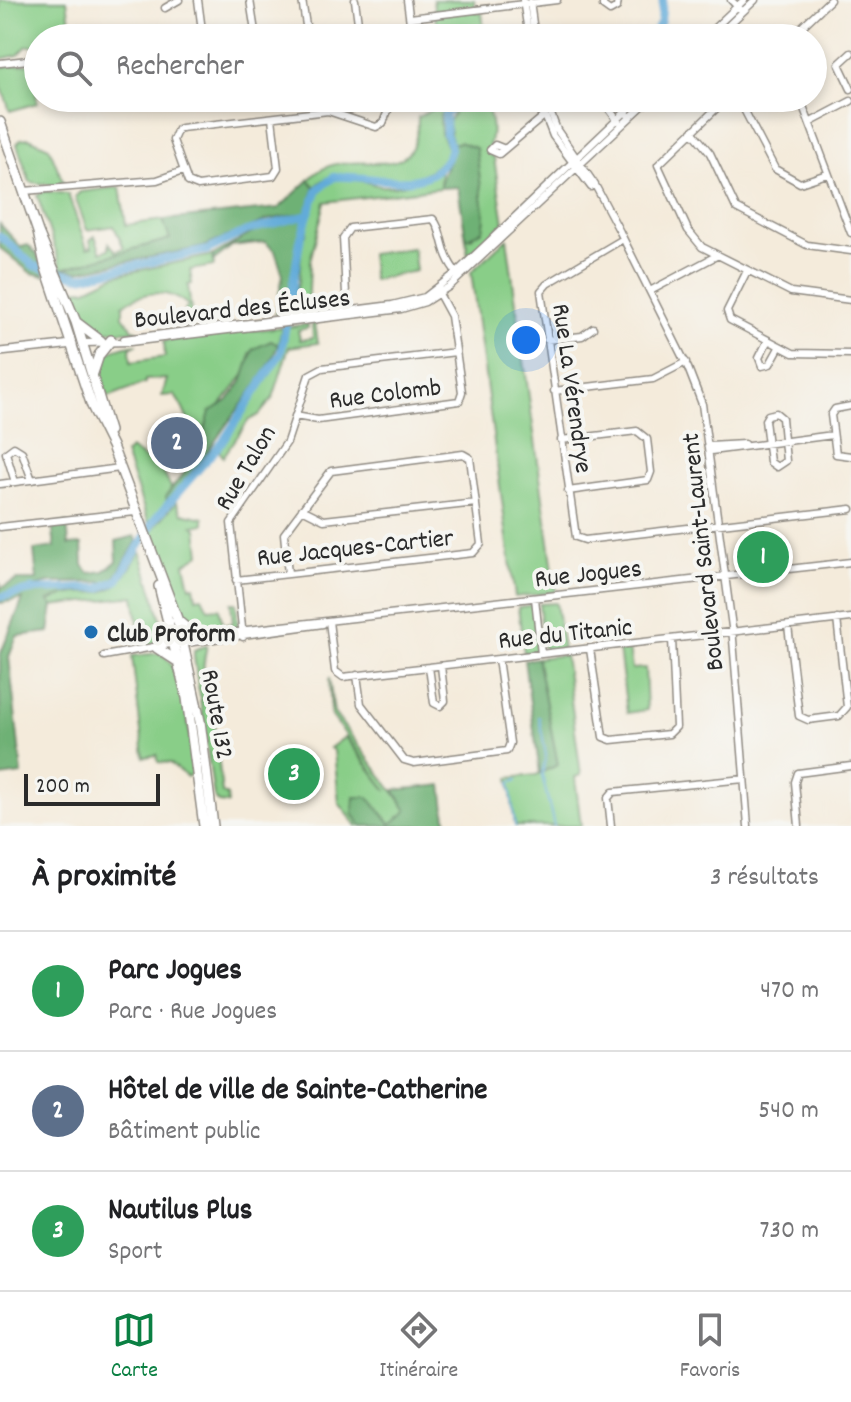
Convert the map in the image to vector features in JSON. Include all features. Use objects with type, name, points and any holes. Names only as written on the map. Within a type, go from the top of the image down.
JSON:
[{"type":"highway","name":"Route 132","points":[[0,122],[52,271],[71,344],[92,406],[112,446]]},
{"type":"highway","name":"Route 132","points":[[52,271],[76,322],[112,446],[181,643],[203,742],[213,826]]},
{"type":"highway","points":[[76,322],[106,341],[93,373]]},
{"type":"highway","points":[[180,663],[157,648],[173,621],[197,637]]},
{"type":"highway","name":"Route 132","points":[[181,643],[180,663],[204,826]]},
{"type":"main road","points":[[0,352],[83,343]]},
{"type":"street","points":[[165,8],[179,0]]},
{"type":"street","points":[[198,0],[201,24]]},
{"type":"street","points":[[250,0],[254,24]]},
{"type":"street","points":[[302,0],[306,24]]},
{"type":"street","points":[[355,0],[358,24]]},
{"type":"street","points":[[407,0],[411,24]]},
{"type":"street","points":[[410,18],[557,0]]},
{"type":"street","points":[[603,0],[603,6],[610,11],[617,7],[618,0]]},
{"type":"street","points":[[731,0],[740,9]]},
{"type":"street","points":[[727,24],[744,0]]},
{"type":"street","points":[[721,24],[755,0]]},
{"type":"street","points":[[805,24],[830,0]]},
{"type":"street","points":[[526,2],[528,24]]},
{"type":"street","points":[[526,2],[532,24]]},
{"type":"street","points":[[851,53],[839,64],[851,89]]},
{"type":"street","points":[[0,63],[24,60]]},
{"type":"street","points":[[811,122],[851,101]]},
{"type":"street","points":[[272,118],[275,175],[191,185],[173,143],[174,132],[181,128],[322,112]]},
{"type":"street","points":[[333,112],[379,127],[386,112]]},
{"type":"street","name":"Boulevard Saint-Laurent","points":[[543,112],[555,139],[577,162]]},
{"type":"street","name":"Boulevard Saint-Laurent","points":[[550,112],[559,134],[602,200],[650,291],[686,362],[702,404],[733,633],[748,826]]},
{"type":"street","points":[[612,112],[619,122]]},
{"type":"street","name":"Boulevard des Écluses","points":[[83,343],[124,339],[130,342],[412,307],[438,292],[459,274],[632,112]]},
{"type":"street","points":[[697,267],[704,258],[658,165],[712,112]]},
{"type":"street","points":[[745,112],[777,171],[800,183],[827,174]]},
{"type":"street","points":[[806,112],[851,233]]},
{"type":"street","points":[[505,149],[544,116]]},
{"type":"street","points":[[692,131],[710,153],[736,208],[807,245],[851,251]]},
{"type":"street","points":[[24,191],[159,180],[183,171]]},
{"type":"street","points":[[348,313],[343,238],[350,228],[433,219],[438,224],[443,255],[459,274]]},
{"type":"street","name":"Rue La Vérendrye","points":[[623,239],[543,287],[554,391],[578,539],[720,523]]},
{"type":"street","points":[[699,245],[794,293],[851,300]]},
{"type":"street","points":[[650,291],[718,255]]},
{"type":"street","points":[[747,271],[727,315],[732,322],[796,353],[851,354]]},
{"type":"street","name":"Rue Colomb","points":[[295,416],[318,420],[457,402],[462,393],[451,316],[438,292]]},
{"type":"street","points":[[547,340],[582,336],[593,328]]},
{"type":"street","points":[[768,340],[759,358],[762,366],[770,364],[780,346]]},
{"type":"street","name":"Rue Talon","points":[[242,634],[232,520],[284,446],[307,378],[317,369],[456,352]]},
{"type":"street","points":[[554,391],[653,379],[686,362]]},
{"type":"street","points":[[851,406],[832,410],[837,456],[851,456]]},
{"type":"street","points":[[773,413],[781,417],[784,441],[786,462],[777,467],[771,464],[766,418],[773,413]]},
{"type":"street","points":[[561,440],[637,431],[647,439],[651,472],[648,480],[568,491]]},
{"type":"street","points":[[710,449],[833,435]]},
{"type":"street","points":[[15,482],[6,453],[14,447],[22,452],[32,480]]},
{"type":"street","points":[[288,574],[284,534],[302,509],[333,469],[463,454],[468,457],[476,503],[321,520],[302,509]]},
{"type":"street","points":[[0,484],[120,468]]},
{"type":"street","name":"Rue Jacques-Cartier","points":[[236,580],[477,551],[481,544],[476,503]]},
{"type":"street","points":[[720,523],[851,509]]},
{"type":"street","points":[[0,527],[135,512]]},
{"type":"street","name":"Rue Jogues","points":[[181,643],[197,637],[310,628],[329,621],[851,562]]},
{"type":"street","points":[[535,598],[541,654]]},
{"type":"street","name":"Rue du Titanic","points":[[357,675],[851,618]]},
{"type":"street","points":[[788,626],[799,716],[806,720],[836,717],[845,714],[847,707],[837,619]]},
{"type":"street","points":[[329,621],[336,672],[343,677],[357,675],[361,704],[407,762],[508,749],[498,659]]},
{"type":"street","name":"Rue Jogues","points":[[181,643],[242,634]]},
{"type":"street","points":[[590,649],[602,733],[611,740],[669,734],[676,727],[672,639]]},
{"type":"street","points":[[104,656],[181,643]]},
{"type":"street","points":[[429,667],[434,703],[440,706],[445,701],[441,666]]},
{"type":"street","points":[[799,826],[795,782],[798,773],[851,766]]},
{"type":"street","points":[[611,826],[608,798],[613,792],[744,779]]},
{"type":"green space","points":[[0,0],[67,0],[70,24],[24,24],[24,49],[18,55],[0,59]]},
{"type":"green space","points":[[433,0],[474,0],[476,13],[482,13],[483,24],[436,24]]},
{"type":"green space","points":[[24,64],[24,107],[10,111],[0,82],[0,67]]},
{"type":"green space","points":[[427,112],[443,112],[440,115],[441,134],[448,149],[438,164],[423,174],[395,181],[340,175],[323,180],[315,187],[309,180],[324,168],[341,163],[377,163],[406,155],[415,141],[418,117]]},
{"type":"green space","points":[[454,112],[489,112],[491,119],[491,140],[487,152],[494,158],[504,223],[468,256],[466,239],[473,237],[459,142],[452,144],[448,122]]},
{"type":"green space","points":[[29,138],[49,147],[65,187],[30,182],[17,144],[21,139]]},
{"type":"green space","points":[[459,142],[476,148],[485,219],[483,230],[466,239],[458,187],[440,188],[452,144]]},
{"type":"green space","points":[[441,170],[440,188],[325,202],[310,261],[309,290],[303,311],[289,312],[299,281],[302,239],[306,235],[316,199],[327,184],[344,178],[396,186]]},
{"type":"green space","points":[[309,180],[315,187],[306,213],[267,220],[203,247],[79,271],[62,269],[170,239],[163,220],[279,208]]},
{"type":"green space","points":[[120,187],[126,225],[163,220],[170,239],[62,269],[37,195],[45,191],[68,194],[87,248],[92,247],[90,240],[95,236],[101,252],[109,249],[109,243],[116,251],[124,248],[114,226],[87,230],[75,197],[80,192]]},
{"type":"green space","points":[[302,219],[305,221],[285,305],[282,313],[275,314],[283,275],[275,251],[265,242],[232,246],[213,261],[213,255],[261,228]]},
{"type":"green space","points":[[0,224],[21,247],[28,245],[37,254],[45,276],[31,273],[0,248]]},
{"type":"green space","points":[[507,238],[556,592],[515,597],[471,272]]},
{"type":"green space","points":[[413,248],[416,271],[373,280],[370,254]]},
{"type":"green space","points":[[213,255],[214,266],[190,270],[192,284],[188,285],[192,320],[200,324],[183,326],[189,319],[185,310],[188,305],[172,296],[156,293],[139,296],[123,305],[123,316],[133,329],[139,331],[94,331],[81,318],[71,290],[87,289],[116,275]]},
{"type":"green space","points":[[315,323],[318,343],[289,347],[273,398],[259,415],[249,420],[223,457],[218,449],[270,375],[288,327],[308,324],[308,328],[298,330],[300,340],[313,338],[312,324]]},
{"type":"green space","points":[[282,327],[278,345],[271,341],[250,353],[249,369],[218,408],[198,454],[178,400],[174,395],[162,396],[167,379],[145,380],[145,383],[108,397],[100,374],[102,358],[125,346],[138,344],[130,348],[131,362],[165,357],[164,341]]},
{"type":"green space","points":[[271,341],[278,345],[259,381],[189,478],[167,502],[166,496],[189,466],[188,460],[198,454],[210,412],[227,401],[242,382],[253,349]]},
{"type":"green space","points":[[130,449],[162,470],[171,487],[167,502],[149,524],[125,454]]},
{"type":"green space","points":[[176,502],[182,513],[204,518],[204,524],[193,526],[197,529],[200,554],[185,564],[190,587],[194,586],[196,598],[202,597],[208,609],[219,608],[223,625],[233,623],[231,603],[236,603],[238,626],[235,629],[192,631],[179,610],[151,531]]},
{"type":"green space","points":[[67,523],[69,545],[82,544],[83,565],[89,573],[104,571],[117,561],[116,541],[135,536],[137,541],[115,578],[107,582],[49,583],[0,595],[0,582],[1,588],[17,580],[37,580],[34,550],[55,547],[52,524]]},
{"type":"green space","points":[[138,545],[140,550],[128,570],[118,583],[109,589],[100,592],[65,595],[49,601],[53,606],[49,632],[17,636],[9,657],[22,774],[0,777],[0,655],[23,599],[0,603],[0,599],[33,592],[108,588],[121,579]]},
{"type":"green space","points":[[140,550],[163,626],[154,644],[142,648],[134,596],[53,606],[48,601],[64,595],[110,588],[129,569]]},
{"type":"green space","points":[[556,603],[563,649],[549,650],[543,647],[539,604]]},
{"type":"green space","points":[[533,605],[538,647],[534,652],[524,653],[518,607]]},
{"type":"green space","points":[[207,645],[204,679],[215,695],[212,696],[222,793],[227,795],[228,804],[219,803],[214,797],[194,657],[194,650]]},
{"type":"green space","points":[[629,648],[632,669],[645,668],[647,710],[627,713],[619,649]]},
{"type":"green space","points":[[160,653],[178,676],[183,691],[193,773],[187,777],[170,763],[158,762],[157,755],[144,757],[132,656]]},
{"type":"green space","points":[[565,655],[581,775],[575,777],[581,826],[515,826],[509,778],[536,775],[558,765],[537,658]]},
{"type":"green space","points":[[537,658],[558,765],[540,773],[524,660]]},
{"type":"green space","points":[[329,678],[334,713],[408,811],[390,824],[353,814],[362,826],[357,826],[339,803],[334,751],[330,748],[345,737],[387,791],[331,715]]},
{"type":"green space","points":[[442,785],[447,826],[362,826],[353,814],[354,797],[368,797],[391,824],[407,811],[394,790]]},
{"type":"waterway","points":[[660,24],[663,0]]},
{"type":"waterway","points":[[0,236],[34,266],[81,277],[208,250],[246,231],[308,215],[318,189],[334,177],[400,181],[430,174],[442,165],[451,149],[446,134],[447,112]]},
{"type":"waterway","points":[[0,597],[31,590],[100,588],[118,580],[156,518],[223,441],[281,353],[300,241],[308,215]]},
{"type":"waterway","points":[[539,717],[546,755],[542,775],[554,826]]},
{"type":"waterway","points":[[515,826],[510,783],[517,780]]},
{"type":"place","name":"Hôtel de ville de Sainte-Catherine","points":[[177,443]]},
{"type":"place","name":"Parc Jogues","points":[[763,557]]},
{"type":"place","name":"Club Proform","points":[[91,632]]},
{"type":"place","name":"Nautilus Plus","points":[[294,774]]}]
